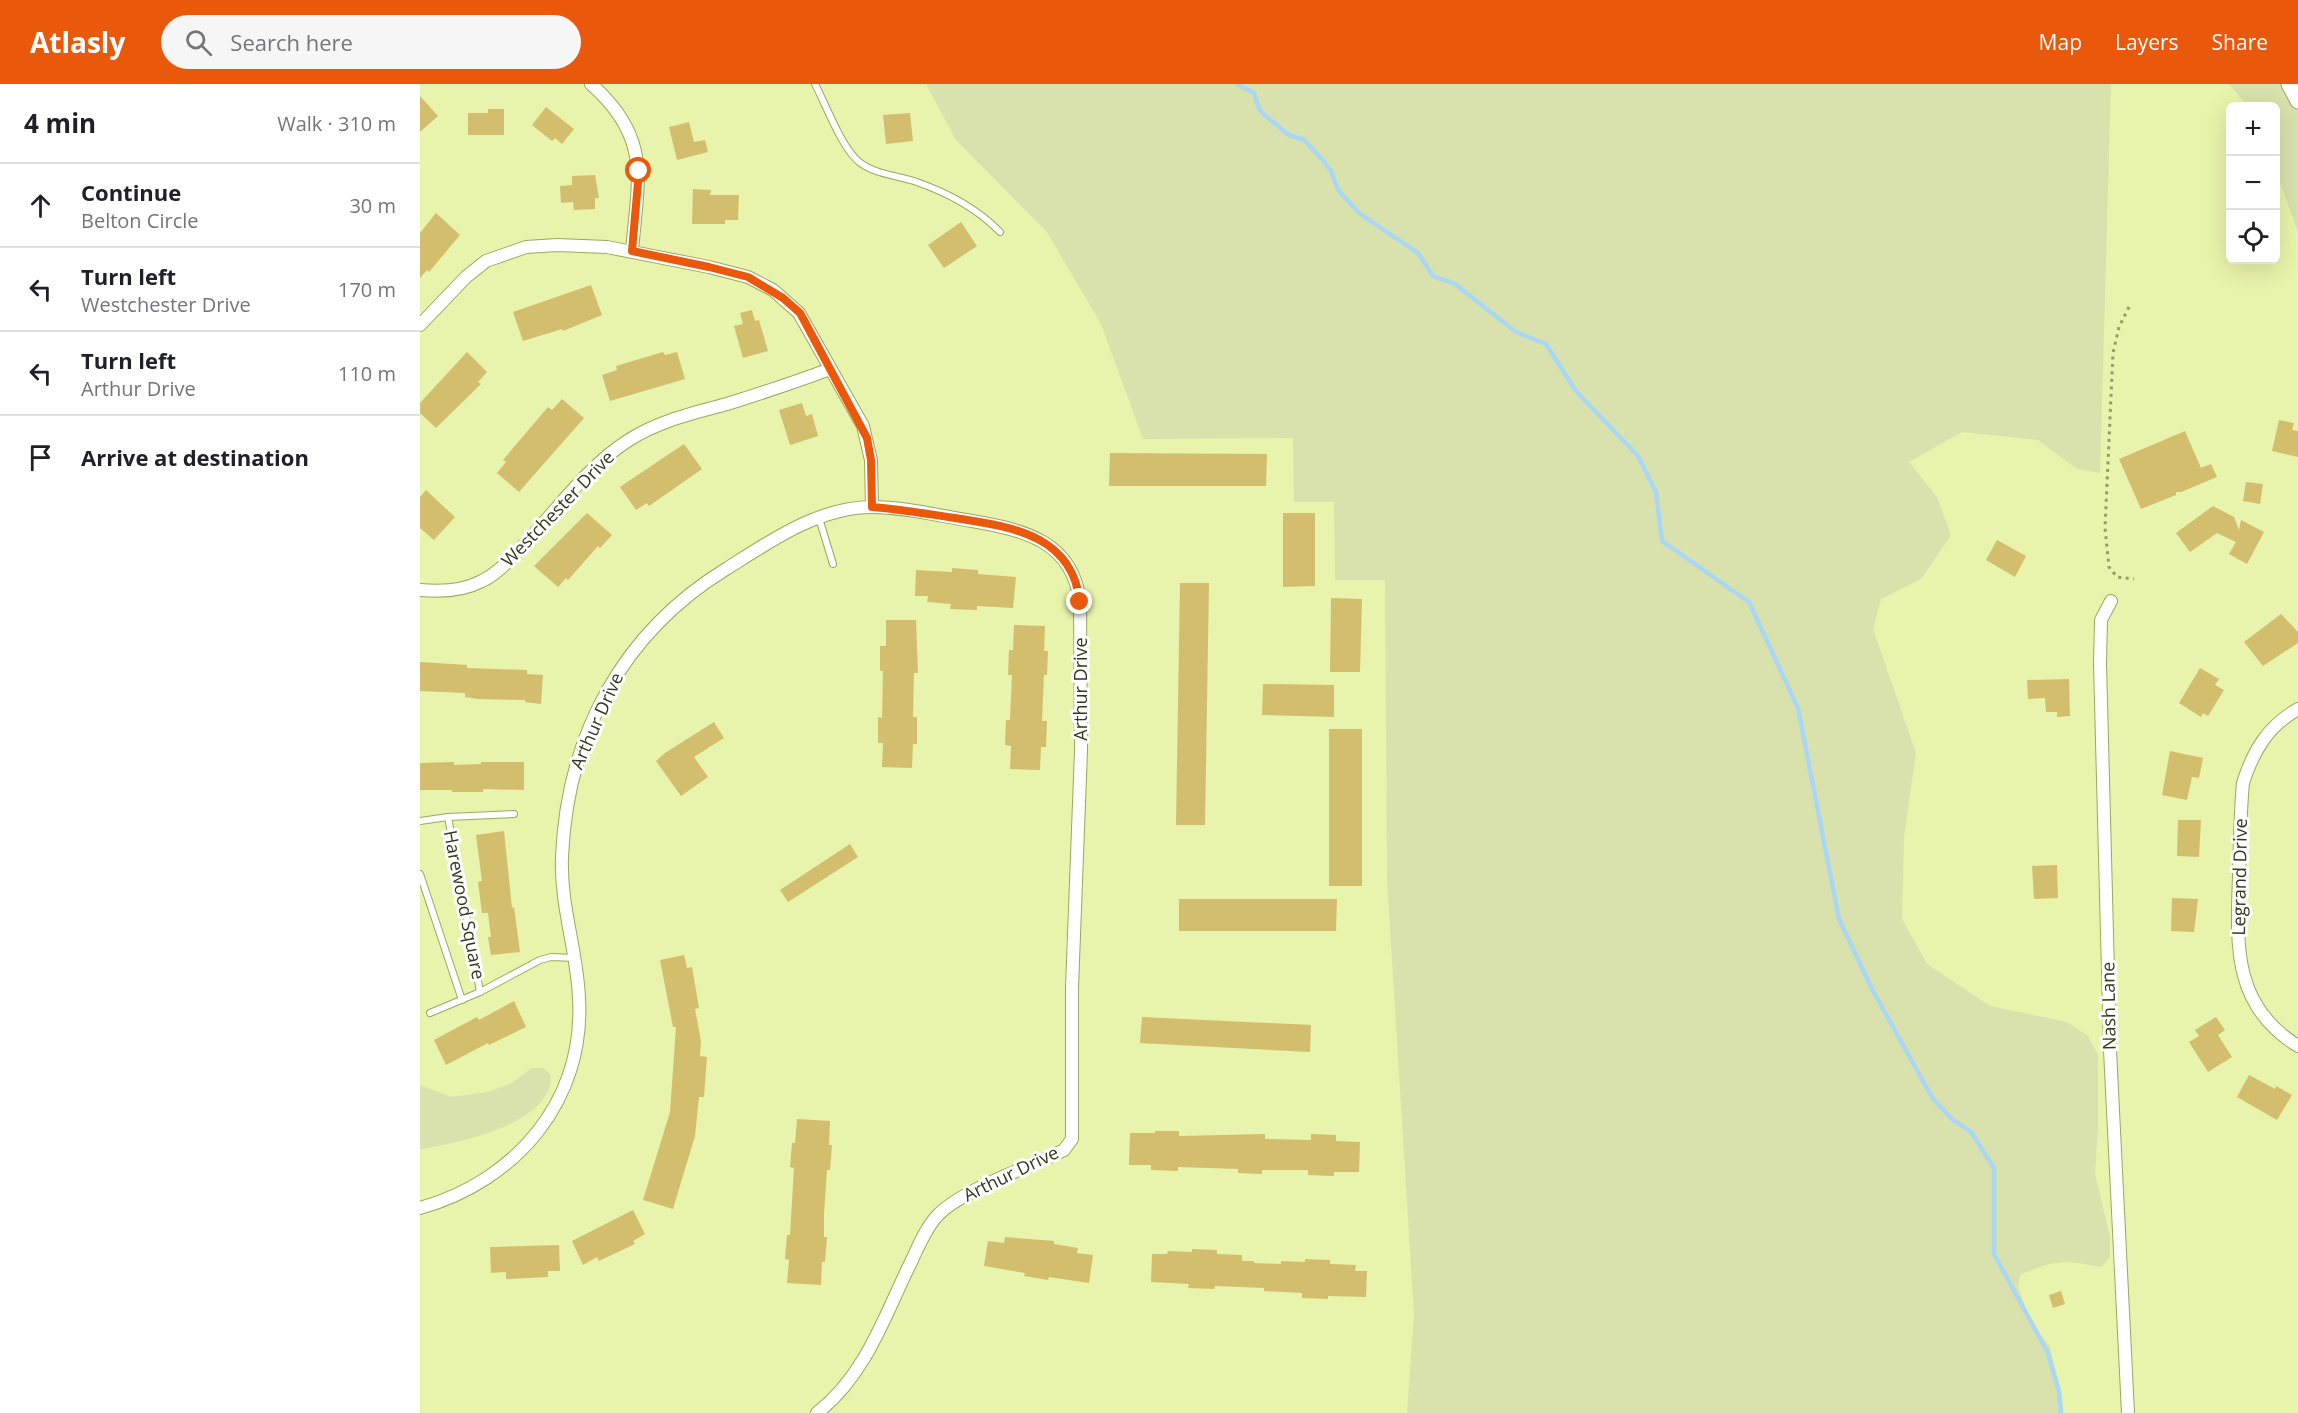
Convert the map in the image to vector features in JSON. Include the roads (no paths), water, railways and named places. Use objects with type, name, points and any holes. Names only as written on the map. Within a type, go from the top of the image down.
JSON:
[{"type":"street","points":[[591,84],[608,100],[622,121],[638,160],[639,184],[632,251]]},
{"type":"street","points":[[2289,84],[2298,101]]},
{"type":"street","points":[[420,325],[470,273],[486,261],[500,254],[526,247],[557,245],[607,247],[732,272],[766,286],[800,313],[867,438],[871,460],[872,507]]},
{"type":"street","name":"Westchester Drive","points":[[420,590],[439,592],[461,589],[493,575],[599,464],[631,438],[659,425],[830,369]]},
{"type":"street","name":"Arthur Drive","points":[[420,1208],[447,1199],[490,1177],[516,1158],[551,1111],[571,1072],[577,1042],[579,1000],[562,889],[567,800],[583,743],[614,679],[641,640],[660,619],[716,575],[772,540],[819,518],[850,509],[872,507],[907,511],[1017,530],[1054,549],[1068,564],[1077,582],[1080,602],[1081,750],[1072,988],[1072,1139],[1064,1150],[969,1194],[937,1215],[924,1236],[874,1341],[856,1373],[837,1396],[817,1413]]},
{"type":"street","name":"Nash Lane","points":[[2111,601],[2101,620],[2100,663],[2110,1050],[2127,1413]]},
{"type":"street","name":"Legrand Drive","points":[[2298,709],[2277,724],[2257,747],[2250,760],[2243,783],[2238,937],[2243,974],[2251,995],[2274,1026],[2298,1046]]},
{"type":"lane","points":[[815,84],[846,145],[859,162],[870,169],[915,182],[960,201],[985,216],[1000,232]]},
{"type":"lane","points":[[819,518],[833,564]]},
{"type":"lane","name":"Harewood Square","points":[[420,821],[448,817],[514,814]]},
{"type":"lane","name":"Harewood Square","points":[[448,817],[480,992]]},
{"type":"lane","name":"Harewood Square","points":[[420,874],[462,1000]]},
{"type":"lane","name":"Harewood Square","points":[[430,1013],[480,992],[540,960],[551,957],[574,958]]},
{"type":"waterway","points":[[1237,84],[1254,93],[1259,109],[1267,117],[1289,135],[1304,140],[1331,171],[1338,190],[1359,213],[1418,253],[1433,276],[1455,284],[1516,332],[1546,344],[1575,390],[1638,456],[1656,492],[1662,541],[1749,602],[1798,708],[1839,919],[1872,989],[1933,1099],[1953,1120],[1971,1132],[1994,1168],[1994,1254],[2048,1353],[2059,1391],[2061,1413]]}]
